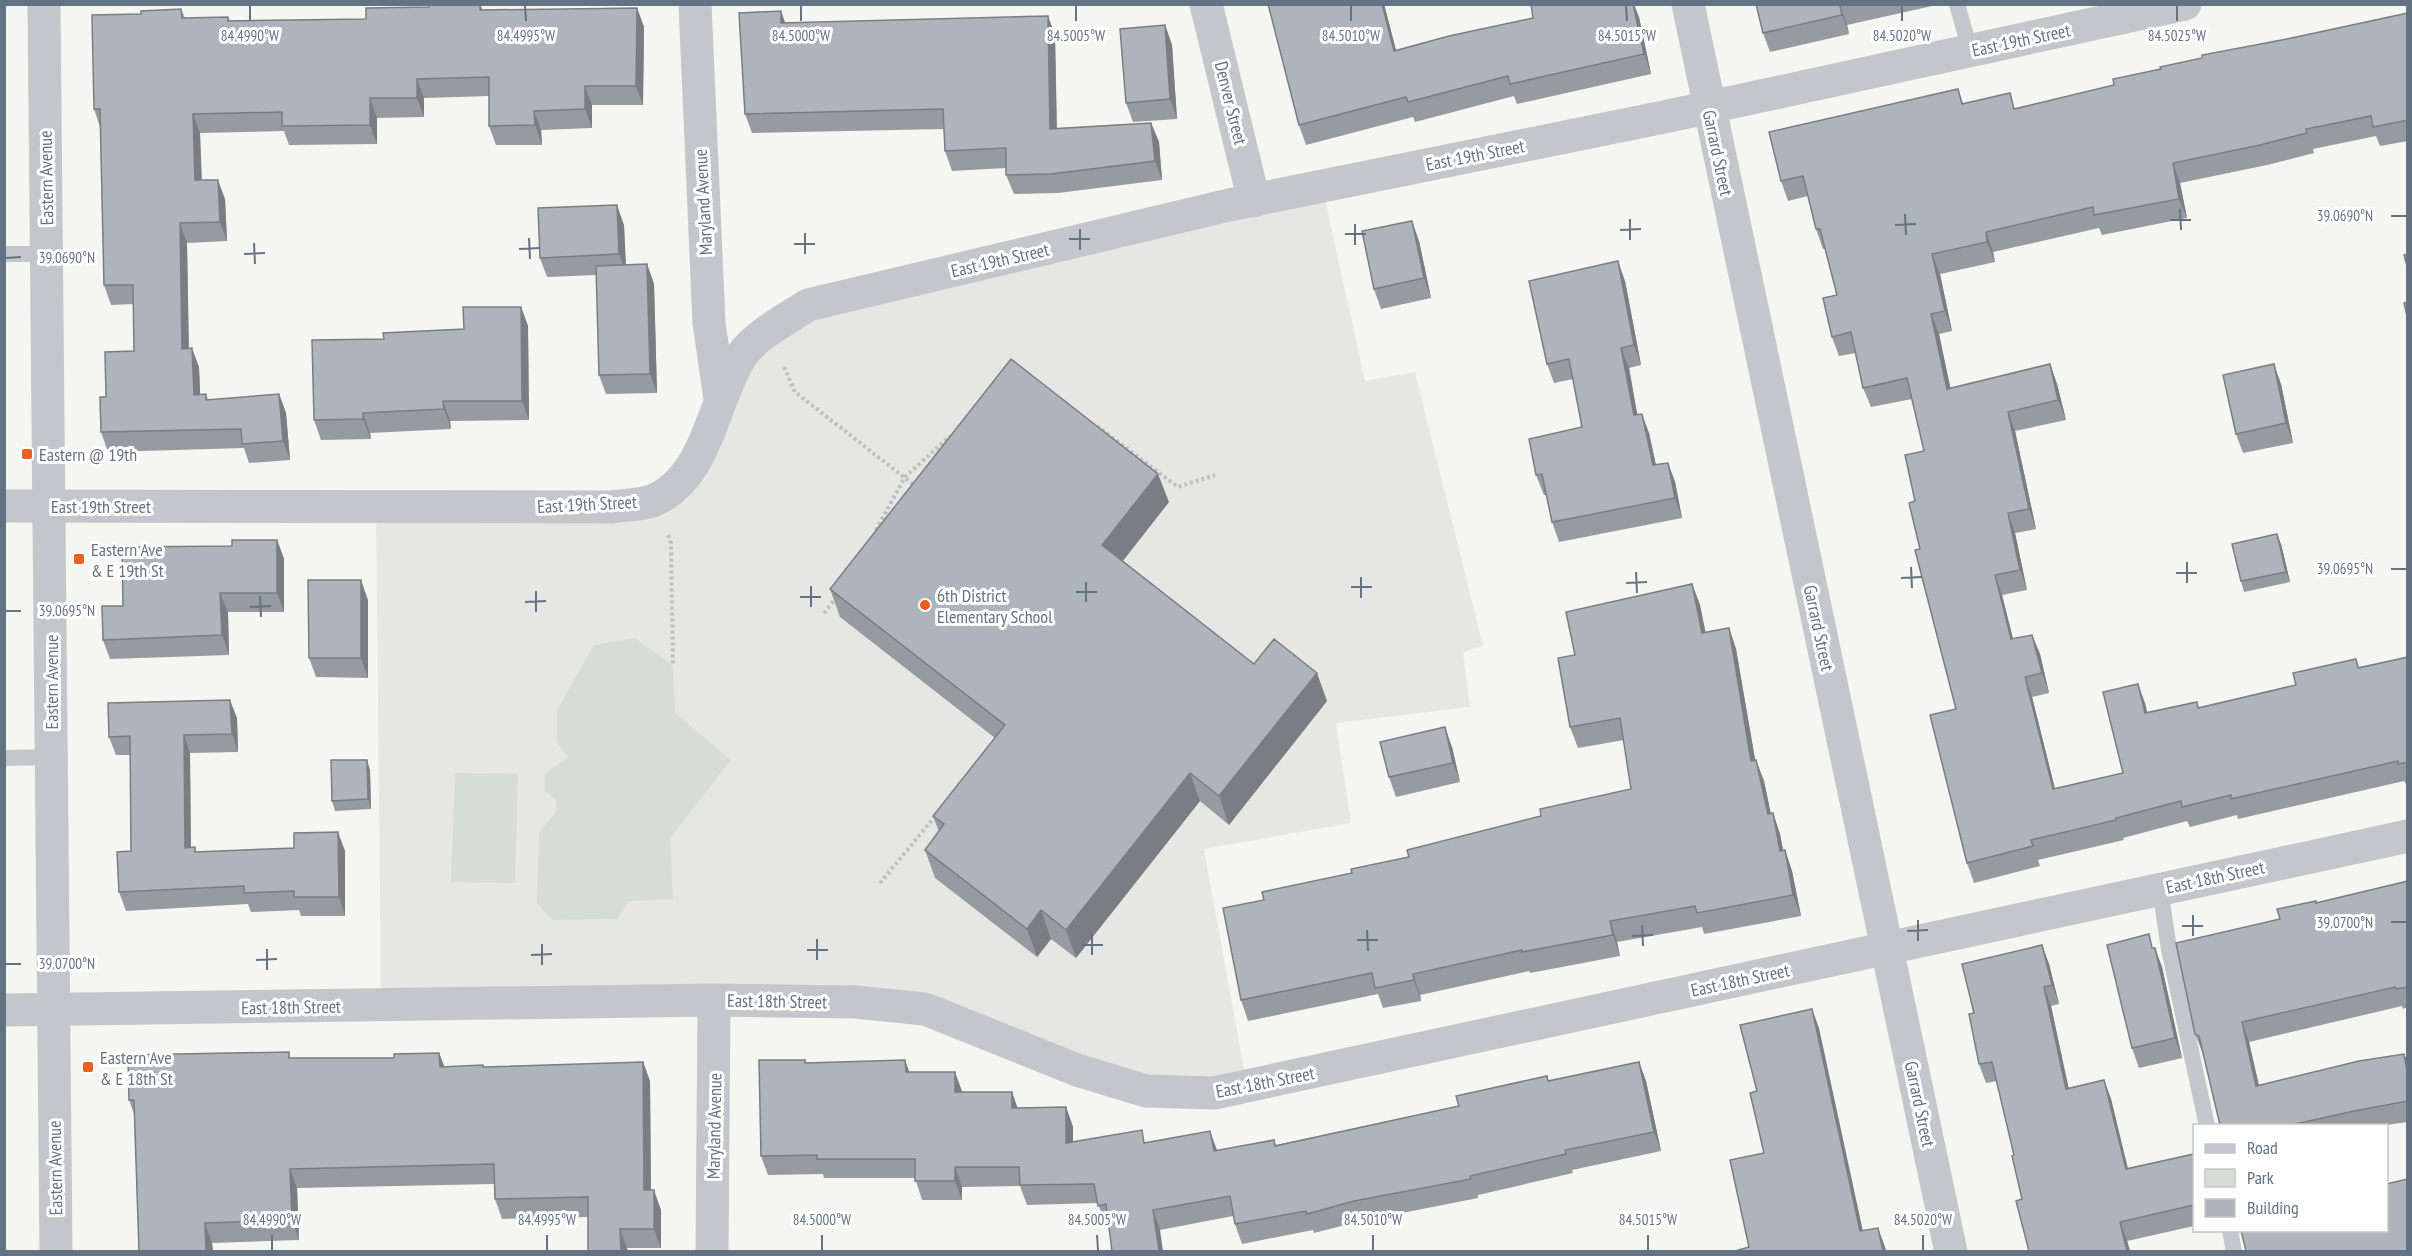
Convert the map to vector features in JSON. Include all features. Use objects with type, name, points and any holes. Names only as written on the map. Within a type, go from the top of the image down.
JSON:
[{"type":"street","name":"Eastern Avenue","points":[[44,4],[56,1251]]},
{"type":"street","name":"Maryland Avenue","points":[[694,4],[709,323],[720,399]]},
{"type":"street","name":"Denver Street","points":[[1206,4],[1254,201]]},
{"type":"street","name":"Garrard Street","points":[[1688,4],[1951,1251]]},
{"type":"street","name":"East 19th Street","points":[[4,506],[611,507],[652,501],[680,481],[705,444],[720,399],[743,354],[772,328],[808,305],[1254,201],[1708,107],[2185,4]]},
{"type":"street","name":"East 18th Street","points":[[4,1010],[714,1000],[855,1002],[926,1009],[1077,1070],[1146,1091],[1214,1093],[2408,836]]},
{"type":"street","name":"Maryland Avenue","points":[[712,1251],[714,1000]]},
{"type":"lane","points":[[1957,4],[1970,50]]},
{"type":"lane","points":[[4,255],[47,254]]},
{"type":"lane","points":[[4,758],[51,757]]},
{"type":"lane","points":[[2160,889],[2169,949],[2207,1124]]},
{"type":"lane","points":[[2230,1232],[2235,1251]]},
{"type":"path","points":[[784,366],[795,392],[923,492]]},
{"type":"path","points":[[1090,431],[1095,424],[1178,487],[1215,475]]},
{"type":"path","points":[[874,535],[905,477],[957,429]]},
{"type":"path","points":[[668,533],[671,543],[673,666]]},
{"type":"path","points":[[824,613],[842,591]]},
{"type":"path","points":[[880,883],[939,813]]},
{"type":"shaded area","name":"6th District Elementary School","points":[[1322,186],[1365,381],[1415,372],[1483,646],[1463,652],[1470,707],[1336,723],[1351,823],[1204,849],[1247,1086],[1146,1091],[925,1009],[381,1005],[376,507],[652,501],[772,328]]},
{"type":"green space","points":[[635,638],[673,666],[675,713],[731,760],[670,838],[673,899],[629,901],[617,919],[552,920],[537,903],[539,832],[556,812],[556,800],[545,791],[545,774],[568,757],[557,742],[557,710],[594,645]]},
{"type":"green space","points":[[455,773],[518,774],[515,883],[451,882]]},
{"type":"building","points":[[429,4],[480,4],[480,10],[637,8],[636,86],[585,86],[585,109],[534,111],[535,125],[489,126],[489,77],[417,79],[417,98],[370,98],[370,125],[282,126],[282,112],[193,114],[195,180],[218,180],[220,222],[180,223],[182,349],[192,348],[194,395],[206,394],[206,400],[279,394],[283,441],[242,444],[241,429],[101,432],[100,397],[106,397],[105,352],[134,351],[133,285],[104,285],[100,109],[94,109],[92,15],[141,14],[141,11],[181,9],[182,18],[228,17],[228,21],[366,19],[366,8],[429,7]]},
{"type":"building","points":[[1268,4],[1382,4],[1394,51],[1449,36],[1533,18],[1531,4],[1633,4],[1644,54],[1510,84],[1508,76],[1408,102],[1406,97],[1299,125]]},
{"type":"building","points":[[1756,4],[1846,4],[1840,6],[1842,15],[1763,33]]},
{"type":"building","points":[[781,11],[781,23],[1048,16],[1050,129],[1151,123],[1155,161],[1051,174],[1006,175],[1006,148],[945,151],[943,109],[745,114],[739,13]]},
{"type":"building","points":[[2408,13],[2408,120],[2373,127],[2371,116],[2306,129],[2307,133],[2260,145],[2173,163],[2179,199],[2094,215],[2093,207],[1986,232],[1987,242],[1932,254],[1945,311],[1931,314],[1947,389],[2050,364],[2058,400],[2008,412],[2029,509],[2008,513],[2020,570],[1995,575],[2011,639],[2032,635],[2042,673],[2025,677],[2053,789],[2123,773],[2103,692],[2138,684],[2145,713],[2197,702],[2198,708],[2296,685],[2293,673],[2356,659],[2358,668],[2408,657],[2408,762],[2398,764],[2398,761],[2231,799],[2231,795],[2182,807],[2181,801],[2116,818],[2116,820],[2031,840],[2033,846],[1967,863],[1930,715],[1956,709],[1915,550],[1920,549],[1909,503],[1915,501],[1905,455],[1924,451],[1907,378],[1863,388],[1851,332],[1832,337],[1823,298],[1837,295],[1820,229],[1816,229],[1803,176],[1781,181],[1769,132],[1958,89],[1962,104],[2010,93],[2014,109],[2114,85],[2113,79],[2202,58],[2202,55]]},
{"type":"building","points":[[1165,25],[1170,99],[1126,103],[1120,29]]},
{"type":"building","points":[[617,205],[619,254],[540,258],[538,208]]},
{"type":"building","points":[[1412,221],[1424,278],[1374,289],[1362,231]]},
{"type":"building","points":[[2408,254],[2408,269],[2404,255]]},
{"type":"building","points":[[1618,261],[1634,345],[1621,348],[1634,415],[1642,414],[1653,465],[1668,463],[1675,498],[1552,522],[1542,474],[1536,475],[1529,439],[1582,427],[1569,359],[1547,364],[1529,281]]},
{"type":"building","points":[[647,264],[650,374],[599,375],[596,266]]},
{"type":"building","points":[[2408,302],[2408,320],[2404,303]]},
{"type":"building","points":[[463,307],[521,307],[522,401],[443,401],[444,409],[363,413],[363,419],[314,420],[312,340],[384,339],[383,333],[464,329]]},
{"type":"building","points":[[1011,359],[1158,474],[1102,545],[1254,664],[1274,639],[1317,673],[1219,796],[1190,773],[1066,930],[1041,910],[1027,929],[925,850],[944,824],[933,816],[1005,725],[830,589]]},
{"type":"building","points":[[2274,364],[2286,423],[2236,434],[2223,375]]},
{"type":"building","points":[[2277,534],[2286,572],[2241,581],[2232,544]]},
{"type":"building","points":[[232,540],[277,540],[277,593],[220,593],[222,635],[103,640],[102,606],[123,606],[122,547],[232,546]]},
{"type":"building","points":[[308,580],[361,580],[361,658],[309,658]]},
{"type":"building","points":[[1692,584],[1702,633],[1729,628],[1751,761],[1756,760],[1768,814],[1773,813],[1780,851],[1785,850],[1793,895],[1697,913],[1695,906],[1610,921],[1613,935],[1522,952],[1522,950],[1413,974],[1414,980],[1375,988],[1372,973],[1241,1000],[1223,908],[1264,900],[1262,892],[1352,873],[1351,869],[1409,857],[1407,850],[1541,816],[1540,809],[1631,789],[1620,718],[1570,727],[1558,658],[1575,655],[1566,612]]},
{"type":"building","points":[[230,700],[232,734],[184,735],[185,848],[195,847],[195,852],[294,848],[294,833],[338,832],[339,897],[294,897],[294,891],[244,893],[244,886],[119,892],[117,852],[131,851],[130,736],[109,737],[108,703]]},
{"type":"building","points":[[1445,727],[1453,763],[1389,777],[1380,742]]},
{"type":"building","points":[[331,760],[367,760],[368,799],[332,801]]},
{"type":"building","points":[[2408,881],[2408,987],[2396,989],[2395,987],[2242,1022],[2256,1086],[2359,1061],[2404,1054],[2408,1076],[2408,1101],[2296,1124],[2220,1124],[2199,1036],[2195,1034],[2176,943],[2280,919],[2277,909],[2316,901],[2316,903]]},
{"type":"building","points":[[2149,934],[2152,948],[2155,948],[2175,1038],[2132,1048],[2107,945]]},
{"type":"building","points":[[2042,945],[2052,985],[2044,987],[2066,1089],[2104,1080],[2126,1169],[2193,1154],[2193,1205],[2120,1222],[2127,1251],[2029,1251],[2016,1201],[2022,1199],[2012,1156],[2014,1155],[1992,1062],[1979,1064],[1969,1014],[1974,1013],[1962,964]]},
{"type":"building","points":[[1812,1009],[1860,1231],[1878,1228],[1883,1251],[1735,1251],[1749,1247],[1730,1160],[1764,1153],[1750,1093],[1757,1091],[1740,1025]]},
{"type":"building","points":[[289,1052],[289,1058],[394,1058],[394,1054],[439,1053],[440,1067],[643,1062],[644,1190],[654,1190],[654,1229],[620,1229],[621,1251],[588,1251],[588,1197],[495,1199],[494,1164],[290,1169],[292,1220],[205,1223],[206,1251],[139,1251],[134,1100],[129,1100],[128,1055]]},
{"type":"building","points":[[759,1060],[805,1060],[805,1063],[905,1060],[906,1072],[955,1072],[955,1092],[1012,1092],[1012,1108],[1066,1107],[1066,1143],[1142,1130],[1144,1143],[1210,1131],[1214,1151],[1274,1140],[1275,1146],[1459,1106],[1456,1096],[1547,1076],[1548,1081],[1639,1062],[1654,1132],[1565,1150],[1566,1154],[1470,1176],[1471,1179],[1354,1201],[1307,1214],[1306,1211],[1235,1224],[1230,1196],[1153,1210],[1159,1251],[1112,1251],[1106,1204],[1098,1206],[1094,1184],[1020,1185],[1019,1167],[955,1167],[955,1181],[915,1181],[915,1159],[817,1159],[817,1155],[761,1156]]},
{"type":"building","points":[[2408,1179],[2408,1251],[2246,1251],[2241,1232],[2388,1232],[2388,1184]]},
{"type":"place","name":"Eastern @ 19th","points":[[27,454]]},
{"type":"place","name":"Eastern Ave & E 19th St","points":[[79,559]]},
{"type":"place","name":"6th District Elementary School","points":[[925,605]]},
{"type":"place","name":"Eastern Ave & E 18th St","points":[[88,1067]]}]
